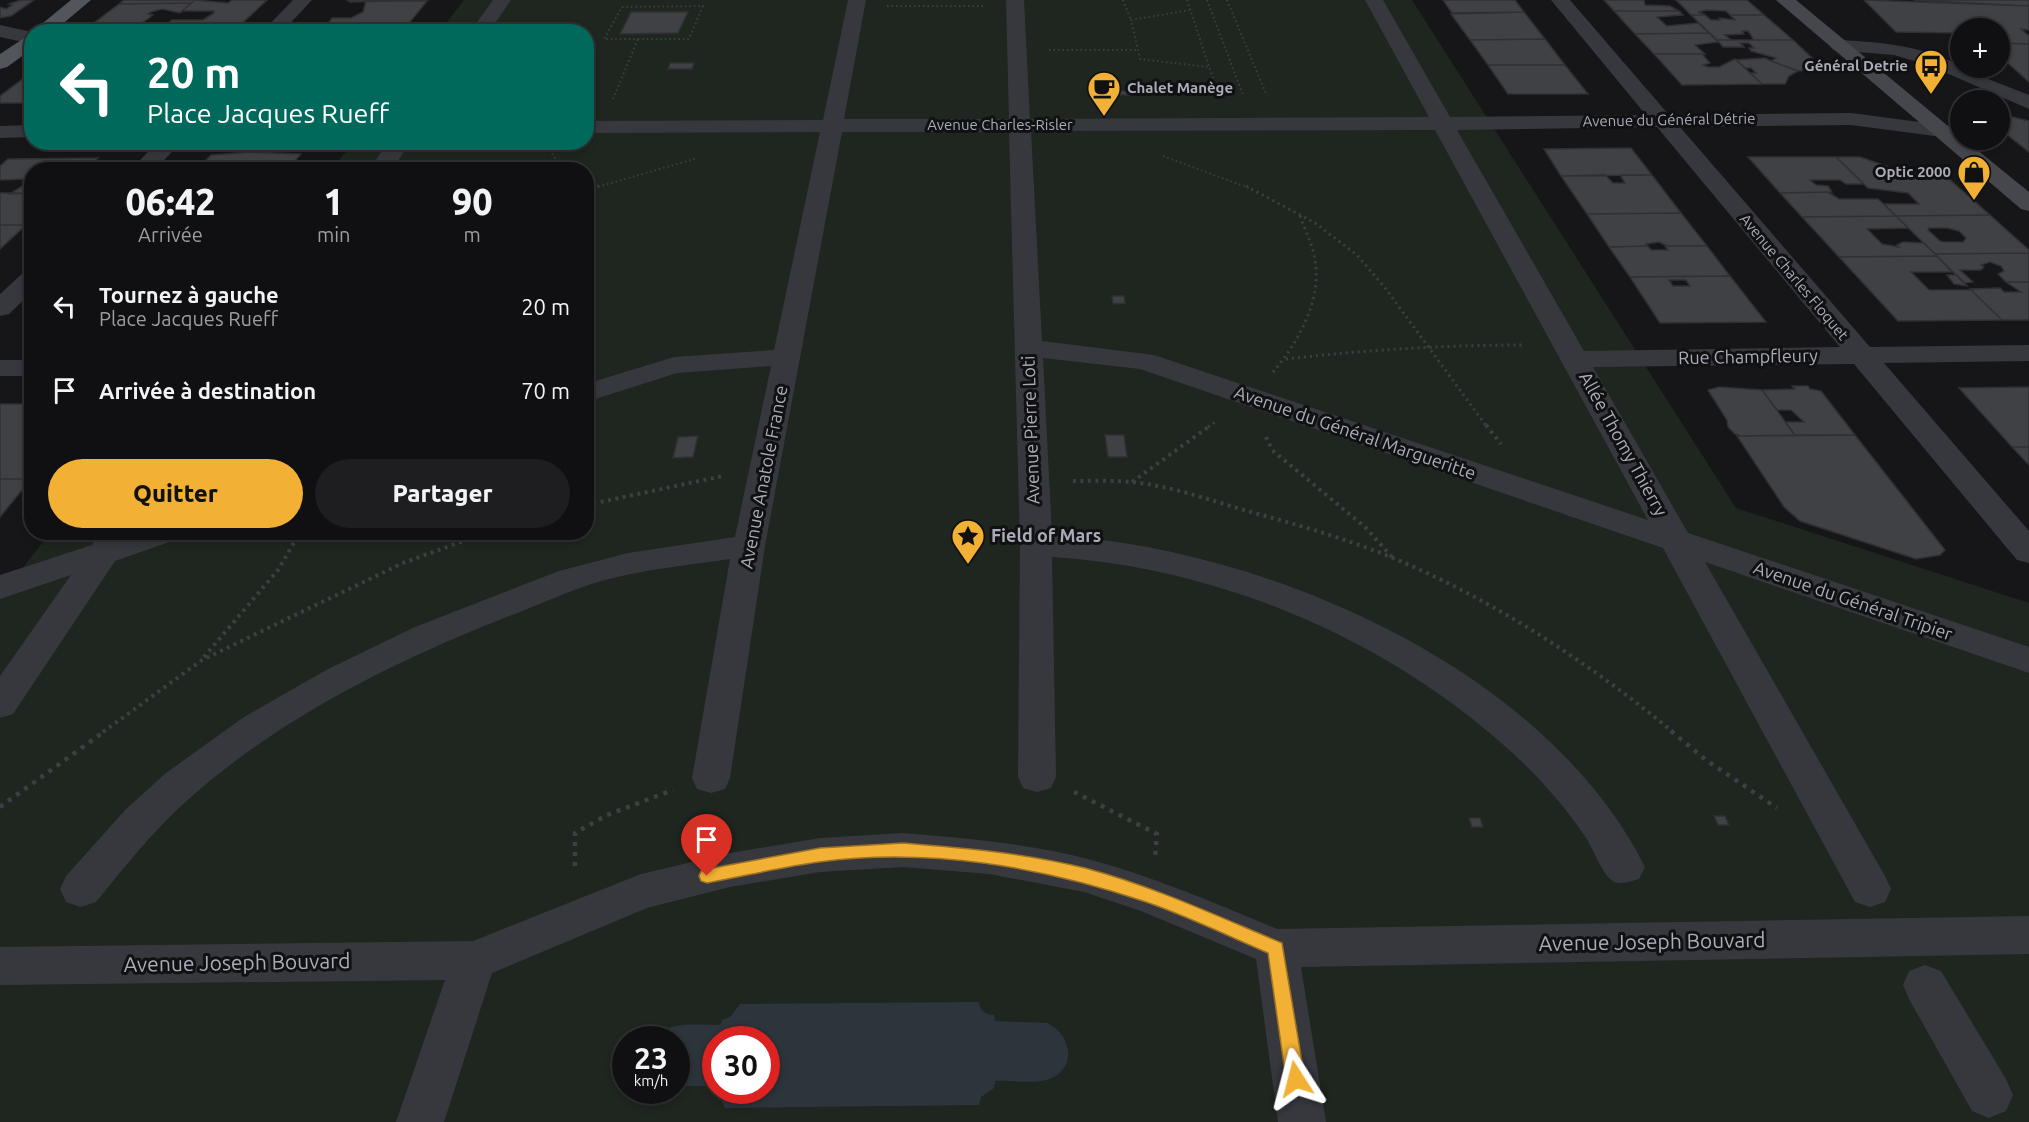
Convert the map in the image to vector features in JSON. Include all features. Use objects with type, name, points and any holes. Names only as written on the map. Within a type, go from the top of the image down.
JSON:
[{"type":"main road","points":[[51,24],[82,0]]},
{"type":"main road","points":[[1785,0],[2029,204]]},
{"type":"main road","points":[[0,63],[24,44]]},
{"type":"street","points":[[279,24],[303,0]]},
{"type":"street","points":[[289,24],[312,0]]},
{"type":"street","points":[[297,24],[320,0]]},
{"type":"street","points":[[485,24],[502,0]]},
{"type":"street","name":"Allée Thomy Thierry","points":[[1374,0],[1870,889]]},
{"type":"street","name":"Avenue Charles Floquet","points":[[1560,0],[1860,356],[2029,552]]},
{"type":"street","name":"Avenue Anatole France","points":[[711,778],[749,546],[857,3]]},
{"type":"street","name":"Avenue Pierre Loti","points":[[1015,3],[1036,545],[1037,777]]},
{"type":"street","points":[[0,31],[24,36]]},
{"type":"street","points":[[1840,46],[1896,49],[1935,61],[2029,103]]},
{"type":"street","name":"Avenue du Général Détrie","points":[[1869,118],[1903,98]]},
{"type":"street","name":"Avenue Charles-Risler","points":[[594,127],[1018,125],[1250,115],[1486,123]]},
{"type":"street","name":"Avenue du Général Détrie","points":[[1486,123],[1869,118],[1942,131]]},
{"type":"street","points":[[0,132],[24,131]]},
{"type":"street","points":[[150,162],[162,150]]},
{"type":"street","points":[[0,308],[24,286]]},
{"type":"street","name":"Avenue du Général Margueritte","points":[[1028,348],[1144,361],[1678,542]]},
{"type":"street","name":"Rue Champfleury","points":[[1571,352],[1860,356],[2029,353]]},
{"type":"street","points":[[594,391],[674,365],[788,357]]},
{"type":"street","points":[[0,369],[24,368]]},
{"type":"street","points":[[2,587],[111,543],[126,540]]},
{"type":"street","name":"Avenue du Général Tripier","points":[[1678,542],[2029,660]]},
{"type":"street","points":[[0,704],[111,543]]},
{"type":"street","points":[[1036,545],[1123,553],[1252,586],[1327,615],[1397,647],[1461,689],[1519,735],[1574,790],[1611,839],[1624,867]]},
{"type":"street","points":[[81,889],[125,838],[179,784],[247,735],[297,703],[388,653],[463,619],[539,591],[626,564],[749,546]]},
{"type":"street","points":[[420,1122],[474,960],[575,917],[663,887],[730,870],[820,855],[903,850],[989,857],[1084,875],[1152,897],[1276,948],[1302,1122]]},
{"type":"street","name":"Avenue Joseph Bouvard","points":[[1276,948],[2029,935]]},
{"type":"street","name":"Avenue Joseph Bouvard","points":[[0,966],[474,960]]},
{"type":"street","points":[[1926,986],[1989,1095]]},
{"type":"path","points":[[660,7],[664,0]]},
{"type":"path","points":[[1123,0],[1131,20],[1140,59],[1209,67]]},
{"type":"path","points":[[1187,0],[1218,96],[1250,115]]},
{"type":"path","points":[[1207,0],[1250,115]]},
{"type":"path","points":[[1227,0],[1268,96],[1250,115]]},
{"type":"path","points":[[857,3],[1015,3]]},
{"type":"path","points":[[703,6],[689,39],[604,39],[622,7],[660,7],[703,6]]},
{"type":"path","points":[[1131,20],[1190,10]]},
{"type":"path","points":[[594,127],[639,39]]},
{"type":"path","points":[[1017,50],[1138,50]]},
{"type":"path","points":[[1160,155],[1205,168],[1256,191],[1334,236],[1358,255],[1395,297],[1429,349],[1543,496]]},
{"type":"path","points":[[1132,482],[1249,398],[1286,358],[1301,327],[1314,284],[1316,264],[1299,215]]},
{"type":"path","points":[[1286,358],[1379,348],[1429,349],[1445,345],[1571,352]]},
{"type":"path","points":[[1249,398],[1272,450],[1365,527],[1393,558]]},
{"type":"path","points":[[594,503],[766,467]]},
{"type":"path","points":[[1034,480],[1132,482],[1165,488],[1292,522],[1393,558],[1471,597],[1557,646],[1634,700],[1706,760],[1785,814]]},
{"type":"path","points":[[202,660],[278,570],[295,540]]},
{"type":"path","points":[[0,807],[202,660],[403,563],[466,540]]},
{"type":"path","points":[[1037,777],[1078,794],[1157,834],[1155,857]]},
{"type":"path","points":[[575,866],[575,833],[607,815],[711,778]]},
{"type":"shaded area","name":"Field of Mars","points":[[464,0],[1412,0],[1736,508],[2029,603],[2029,1122],[0,1122],[0,597],[45,540],[594,540],[594,162],[338,162],[347,150],[594,150],[594,24],[445,24]]},
{"type":"shaded area","points":[[979,1002],[984,1012],[994,1015],[995,1021],[1047,1023],[1055,1028],[1066,1042],[1068,1058],[1060,1073],[1046,1080],[995,1081],[994,1088],[981,1097],[979,1105],[725,1108],[723,1104],[780,1104],[780,1026],[702,1026],[702,1086],[690,1086],[690,1026],[683,1026],[720,1025],[722,1020],[730,1017],[740,1004]]},
{"type":"building","points":[[21,0],[34,0],[11,16],[0,18],[0,7],[6,9],[12,5],[9,4]]},
{"type":"building","points":[[124,0],[195,0],[191,3],[119,4]]},
{"type":"building","points":[[195,0],[228,3],[232,0],[267,0],[241,24],[167,24],[172,20],[203,20],[214,13],[214,11],[182,11]]},
{"type":"building","points":[[347,0],[429,0],[350,2]]},
{"type":"building","points":[[1443,0],[1515,0],[1524,12],[1452,13]]},
{"type":"building","points":[[1604,0],[1644,0],[1645,5],[1670,6],[1679,11],[1614,11]]},
{"type":"building","points":[[1676,0],[1747,0],[1764,15],[1730,15],[1726,11],[1706,10],[1699,12],[1705,15],[1691,15]]},
{"type":"building","points":[[1864,0],[2029,6],[2029,30],[2021,29],[2029,36],[2029,44],[2010,43],[2010,18],[1950,18],[1950,33],[1896,32]]},
{"type":"building","points":[[1913,0],[2029,0],[2029,6]]},
{"type":"building","points":[[366,1],[427,1],[408,24],[328,24],[332,18],[351,18],[363,12]]},
{"type":"building","points":[[191,3],[180,13],[162,9],[151,12],[148,14],[153,15],[142,23],[94,23],[119,4]]},
{"type":"building","points":[[1614,11],[1679,11],[1683,15],[1657,17],[1667,26],[1698,23],[1709,33],[1635,34]]},
{"type":"building","points":[[631,12],[688,12],[678,33],[620,34]]},
{"type":"building","points":[[1524,12],[1545,39],[1470,40],[1451,14]]},
{"type":"building","points":[[1691,15],[1705,15],[1711,20],[1720,20],[1719,18],[1735,20],[1730,15],[1764,15],[1793,40],[1754,40],[1748,31],[1742,31],[1744,34],[1725,35],[1731,40],[1717,40]]},
{"type":"building","points":[[94,23],[169,23],[168,24]]},
{"type":"building","points":[[1709,33],[1718,42],[1695,45],[1705,54],[1654,54],[1635,34]]},
{"type":"building","points":[[1545,39],[1565,65],[1488,65],[1470,40]]},
{"type":"building","points":[[1717,40],[1793,40],[1823,68],[1798,71],[1771,61],[1776,58],[1751,51],[1749,48],[1754,48],[1749,43],[1740,43],[1744,47],[1723,47]]},
{"type":"building","points":[[2010,43],[2029,44],[2029,82],[2010,65]]},
{"type":"building","points":[[1654,54],[1702,54],[1710,63],[1703,65],[1708,67],[1719,67],[1735,59],[1762,84],[1682,85]]},
{"type":"building","points":[[1765,58],[1798,71],[1789,76],[1785,84],[1762,84],[1750,73],[1756,73],[1751,68],[1745,68],[1736,60]]},
{"type":"building","points":[[670,63],[694,63],[692,69],[668,69]]},
{"type":"building","points":[[1488,65],[1565,65],[1588,94],[1508,94]]},
{"type":"building","points":[[24,78],[24,103],[0,103],[0,96]]},
{"type":"building","points":[[1106,91],[1133,91],[1134,95],[1106,95]]},
{"type":"building","points":[[2010,116],[2029,121],[2029,152],[2010,137]]},
{"type":"building","points":[[1631,148],[1652,175],[1561,176],[1544,149]]},
{"type":"building","points":[[250,152],[301,154],[294,162],[204,162],[211,155]]},
{"type":"building","points":[[1748,157],[1836,157],[1864,184],[1846,184],[1840,180],[1810,180],[1816,185],[1828,186],[1832,192],[1780,193]]},
{"type":"building","points":[[1836,157],[1860,157],[1901,171],[1949,179],[1990,215],[1896,216],[1884,204],[1919,204],[1908,193],[1868,188]]},
{"type":"building","points":[[98,158],[94,162],[24,162],[24,179],[0,180],[0,166],[8,159]]},
{"type":"building","points":[[1605,175],[1613,183],[1625,183],[1620,175],[1652,175],[1681,213],[1587,214],[1561,176]]},
{"type":"building","points":[[24,185],[24,193],[10,194]]},
{"type":"building","points":[[1828,192],[1839,199],[1878,199],[1896,216],[1802,217],[1780,193]]},
{"type":"building","points":[[0,193],[24,193],[24,225],[0,225]]},
{"type":"building","points":[[1681,213],[1707,246],[1667,246],[1659,242],[1646,244],[1648,246],[1609,247],[1587,214]]},
{"type":"building","points":[[1990,215],[2029,250],[2029,253],[1935,254],[1896,216]],"holes":[[[1929,228],[1959,231],[1966,238],[1963,242],[1944,242],[1928,230]]]},
{"type":"building","points":[[1896,216],[1908,228],[1867,229],[1882,244],[1899,247],[1897,245],[1903,242],[1924,243],[1937,256],[1839,257],[1802,217]]},
{"type":"building","points":[[0,225],[24,225],[24,227],[0,249]]},
{"type":"building","points":[[1648,246],[1651,250],[1668,250],[1665,246],[1707,246],[1730,276],[1630,277],[1609,247]]},
{"type":"building","points":[[2029,253],[2029,282],[2006,282],[1998,274],[2004,271],[2001,266],[1990,262],[1981,265],[1984,267],[1981,270],[1960,270],[1973,282],[1964,283],[1935,254]]},
{"type":"building","points":[[1937,256],[1952,272],[1911,272],[1929,290],[1971,290],[2002,320],[1898,321],[1839,257]]},
{"type":"building","points":[[1947,275],[1957,275],[1967,286],[1954,284]]},
{"type":"building","points":[[1730,276],[1766,322],[1660,323],[1630,277]],"holes":[[[1669,280],[1686,280],[1690,286],[1673,286]]]},
{"type":"building","points":[[2006,282],[2029,282],[2029,320],[2002,320],[1970,289],[2000,288],[2004,292],[2021,292]]},
{"type":"building","points":[[1112,296],[1124,296],[1125,303],[1113,304]]},
{"type":"building","points":[[1792,386],[1808,386],[1810,389],[1821,391],[1855,435],[1795,435],[1785,422],[1804,422],[1791,410],[1777,410],[1762,390],[1795,389]]},
{"type":"building","points":[[1719,387],[1762,390],[1795,435],[1741,436],[1735,434],[1728,427],[1727,420],[1708,390]]},
{"type":"building","points":[[2029,387],[2029,447],[2012,447],[1959,388]]},
{"type":"building","points":[[0,404],[24,404],[24,479],[0,479]]},
{"type":"building","points":[[1105,435],[1124,435],[1127,457],[1108,457]]},
{"type":"building","points":[[1855,435],[1945,550],[1940,555],[1916,559],[1800,521],[1784,507],[1737,436]]},
{"type":"building","points":[[698,436],[693,457],[673,458],[678,437]]},
{"type":"building","points":[[2012,447],[2029,447],[2029,465]]},
{"type":"building","points":[[0,479],[24,479],[24,488],[0,517]]},
{"type":"building","points":[[1714,816],[1725,816],[1729,825],[1718,825]]},
{"type":"building","points":[[1469,818],[1480,818],[1483,827],[1472,827]]},
{"type":"place","name":"Général Detrie","points":[[1931,95]]},
{"type":"place","name":"Chalet Manège","points":[[1104,117]]},
{"type":"place","name":"Optic 2000","points":[[1974,201]]},
{"type":"place","name":"Field of Mars","points":[[968,565]]},
{"type":"route","points":[[707,876],[820,855],[903,850],[989,857],[1084,875],[1152,897],[1276,948],[1296,1079]]}]
